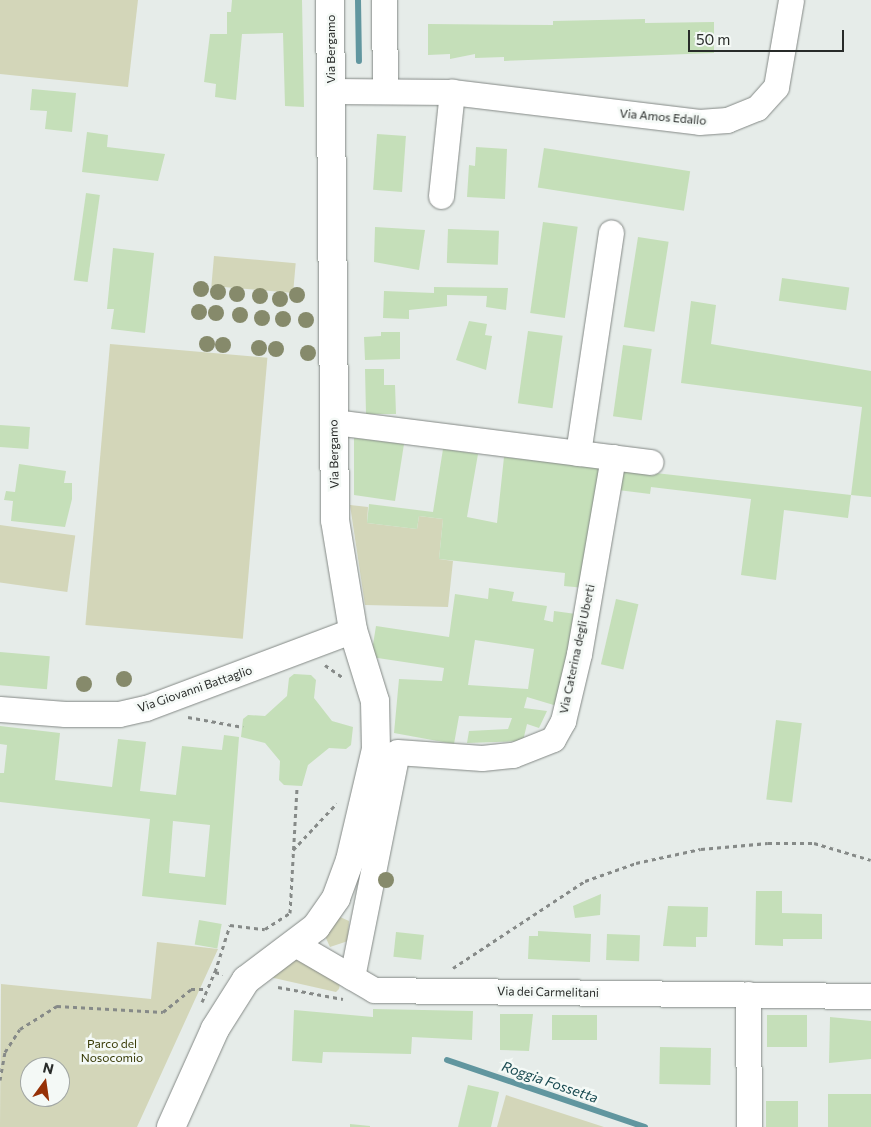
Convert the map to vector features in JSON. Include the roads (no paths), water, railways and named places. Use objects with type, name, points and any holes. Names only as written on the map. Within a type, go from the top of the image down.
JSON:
[{"type":"main road","name":"Via Bergamo","points":[[172,1127],[215,1029],[246,980],[316,927],[336,898],[350,860],[376,749],[375,700],[353,630],[335,520],[330,0]]},
{"type":"street","points":[[384,0],[385,90]]},
{"type":"street","name":"Via Amos Edallo","points":[[331,91],[452,92],[699,122],[727,120],[757,108],[776,87],[791,0]]},
{"type":"street","points":[[441,196],[452,92]]},
{"type":"street","points":[[578,453],[611,232]]},
{"type":"street","points":[[334,422],[650,462]]},
{"type":"street","name":"Via Caterina degli Uberti","points":[[364,901],[397,752],[482,758],[522,753],[553,739],[562,721],[579,654],[613,457]]},
{"type":"street","name":"Via Giovanni Battaglio","points":[[0,709],[119,714],[174,697],[353,630]]},
{"type":"street","points":[[336,898],[364,901],[352,977]]},
{"type":"street","name":"Via dei Carmelitani","points":[[294,944],[374,990],[871,996]]},
{"type":"street","points":[[748,994],[749,1127]]},
{"type":"waterway","name":"Roggia Fossetta","points":[[358,0],[359,61]]},
{"type":"waterway","name":"Roggia Fossetta","points":[[447,1060],[645,1127]]},
{"type":"park label","name":"Parco del Nosocomio","points":[[112,1051]]}]
